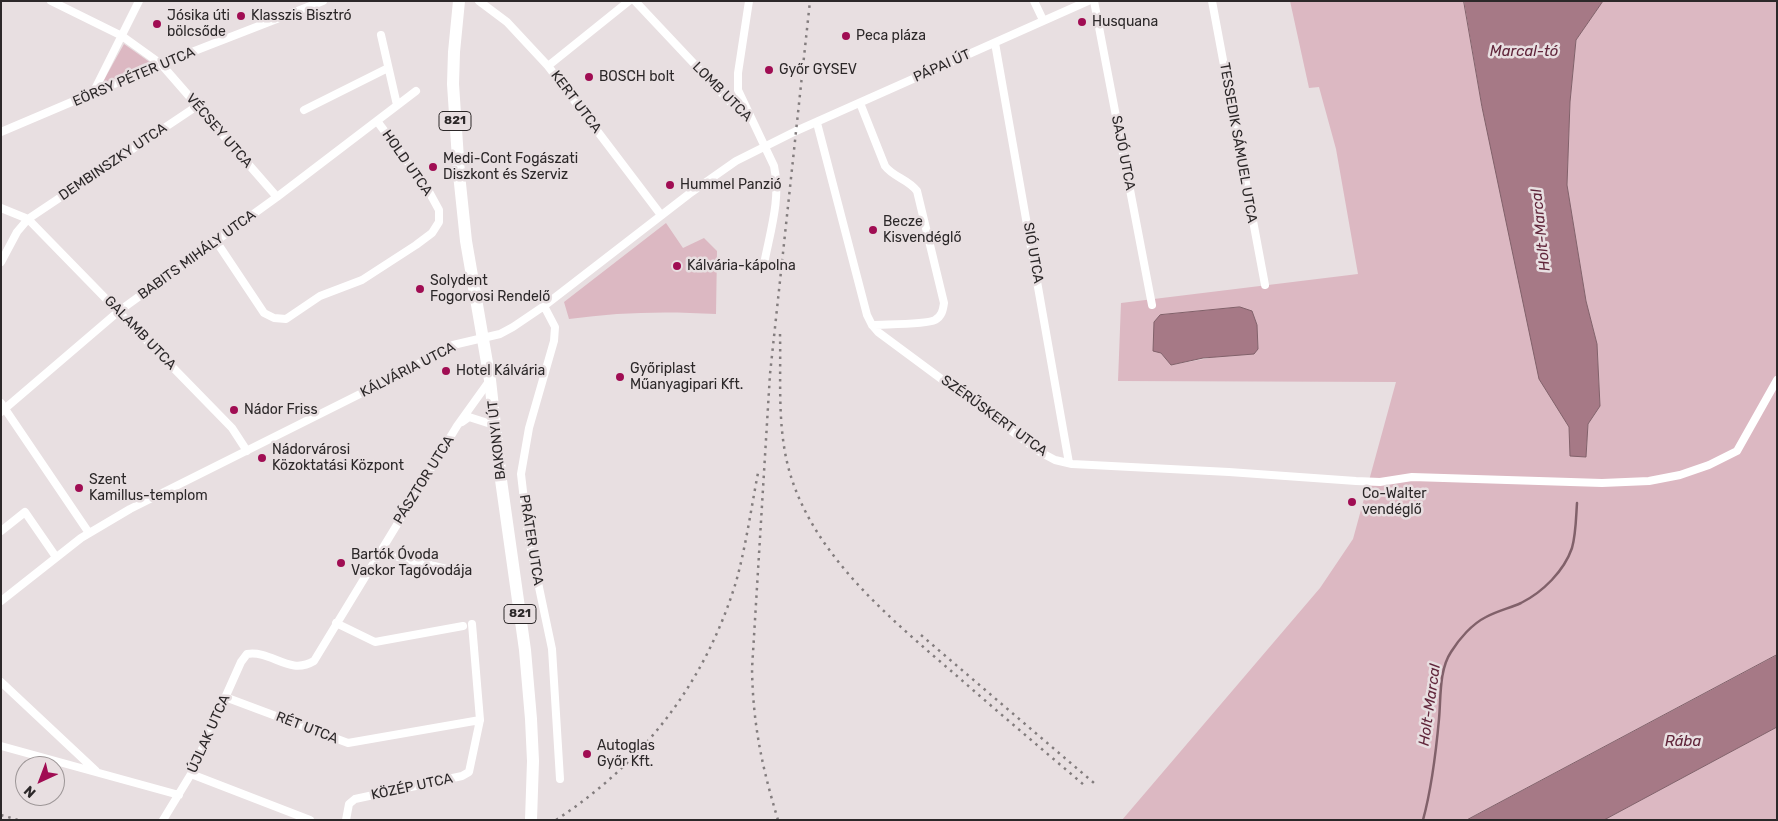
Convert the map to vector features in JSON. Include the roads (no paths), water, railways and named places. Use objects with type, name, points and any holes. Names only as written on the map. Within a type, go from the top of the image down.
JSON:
[{"type":"main road","name":"BAKONYI ÚT","points":[[459,1],[454,52],[454,117],[466,241],[490,380],[528,684],[532,753],[531,820]]},
{"type":"street","name":"VÉCSEY UTCA","points":[[51,1],[122,36],[161,64],[277,198]]},
{"type":"street","points":[[92,95],[139,1]]},
{"type":"street","name":"EÖRSY PÉTER UTCA","points":[[1,132],[92,95],[161,64],[323,1]]},
{"type":"street","name":"KERT UTCA","points":[[479,1],[507,22],[548,66],[661,215]]},
{"type":"street","points":[[548,66],[629,1]]},
{"type":"street","name":"LOMB UTCA","points":[[636,1],[731,103],[751,118],[774,166],[777,179],[777,194],[765,259]]},
{"type":"street","points":[[749,1],[738,73],[738,90],[751,118]]},
{"type":"street","points":[[1034,1],[1043,20]]},
{"type":"street","name":"PÁPAI ÚT","points":[[796,131],[1088,1]]},
{"type":"street","name":"SAJÓ UTCA","points":[[1094,1],[1152,305]]},
{"type":"street","name":"TESSEDIK SÁMUEL UTCA","points":[[1212,1],[1264,285]]},
{"type":"street","points":[[381,35],[397,105]]},
{"type":"street","name":"SIÓ UTCA","points":[[995,42],[1069,463]]},
{"type":"street","points":[[304,110],[388,68]]},
{"type":"street","name":"BABITS MIHÁLY UTCA","points":[[2,408],[119,311],[277,198],[416,91]]},
{"type":"street","points":[[860,103],[885,166],[889,171],[912,184],[917,190],[944,303],[943,312],[936,320],[872,325]]},
{"type":"street","name":"DEMBINSZKY UTCA","points":[[1,262],[17,232],[28,219],[197,106]]},
{"type":"street","name":"HOLD UTCA","points":[[216,241],[264,313],[274,318],[286,319],[320,296],[362,280],[416,245],[432,233],[439,222],[439,210],[427,188],[377,121]]},
{"type":"street","name":"SZÉRŰSKERT UTCA","points":[[817,122],[867,315],[872,325],[878,332],[1040,452],[1055,460],[1069,463],[1356,481],[1412,477],[1602,483],[1648,481],[1680,475],[1710,465],[1737,450],[1776,382]]},
{"type":"street","name":"KÁLVÁRIA UTCA","points":[[1,601],[89,533],[130,509],[453,345],[500,334],[544,306],[661,215],[736,161],[796,131]]},
{"type":"street","points":[[1,208],[28,219]]},
{"type":"street","name":"GALAMB UTCA","points":[[28,219],[232,428],[247,450]]},
{"type":"street","name":"PRÁTER UTCA","points":[[544,306],[555,327],[554,341],[529,428],[521,474],[528,535],[552,649],[560,779]]},
{"type":"street","name":"PÁSZTOR UTCA","points":[[256,652],[293,666],[306,666],[314,661],[457,426],[490,380]]},
{"type":"street","points":[[2,408],[89,533]]},
{"type":"street","name":"PÁSZTOR UTCA","points":[[457,426],[469,417],[494,424]]},
{"type":"street","points":[[1,531],[25,512],[56,557]]},
{"type":"street","points":[[379,552],[454,571]]},
{"type":"street","points":[[336,622],[376,642],[463,626]]},
{"type":"street","points":[[472,624],[480,720]]},
{"type":"street","name":"ÚJLAK UTCA","points":[[163,820],[191,774],[241,662],[247,654],[256,652]]},
{"type":"street","points":[[1,682],[98,773]]},
{"type":"street","name":"RÉT UTCA","points":[[225,697],[348,743],[480,720]]},
{"type":"street","name":"KÖZÉP UTCA","points":[[346,820],[349,804],[355,799],[462,776],[469,772],[480,720]]},
{"type":"street","points":[[1,746],[178,795]]},
{"type":"street","points":[[191,774],[310,820]]},
{"type":"water","name":"Marcal-tó","points":[[1464,1],[1603,1],[1576,40],[1570,102],[1567,185],[1586,301],[1597,344],[1600,406],[1588,424],[1586,457],[1570,456],[1569,427],[1539,379],[1482,107]]},
{"type":"water","points":[[1240,307],[1252,311],[1257,325],[1258,349],[1254,354],[1203,358],[1171,365],[1161,353],[1153,351],[1154,322],[1160,315]]},
{"type":"water","name":"Rába","points":[[1777,655],[1777,727],[1604,820],[1467,820]]},
{"type":"waterway","name":"Holt-Marcal","points":[[1423,820],[1433,770],[1441,684],[1447,659],[1466,632],[1481,620],[1529,598],[1545,587],[1558,573],[1572,548],[1577,503]]},
{"type":"railway","points":[[778,820],[759,746],[754,709],[752,669],[770,374],[810,1]]},
{"type":"railway","points":[[780,334],[780,403],[785,453],[800,501],[816,531],[836,558],[882,609],[932,655],[1084,785]]},
{"type":"railway","points":[[556,820],[617,773],[643,746],[689,686],[707,654],[723,619],[736,582],[746,541],[758,473]]},
{"type":"railway","points":[[921,635],[1094,783]]},
{"type":"railway","points":[[1,815],[18,820]]},
{"type":"place","name":"Klasszis Bisztró","points":[[241,16]]},
{"type":"place","name":"Husquana","points":[[1082,22]]},
{"type":"place","name":"Jósika úti bölcsőde","points":[[157,24]]},
{"type":"place","name":"Peca pláza","points":[[846,36]]},
{"type":"place","name":"Győr GYSEV","points":[[769,70]]},
{"type":"place","name":"BOSCH bolt","points":[[589,77]]},
{"type":"place","name":"Medi-Cont Fogászati Diszkont és Szerviz","points":[[433,167]]},
{"type":"place","name":"Hummel Panzió","points":[[670,185]]},
{"type":"place","name":"Becze Kisvendéglő","points":[[873,230]]},
{"type":"place","name":"Kálvária-kápolna","points":[[677,266]]},
{"type":"place","name":"Solydent Fogorvosi Rendelő","points":[[420,289]]},
{"type":"place","name":"Hotel Kálvária","points":[[446,371]]},
{"type":"place","name":"Győriplast Műanyagipari Kft.","points":[[620,377]]},
{"type":"place","name":"Nádor Friss","points":[[234,410]]},
{"type":"place","name":"Nádorvárosi Közoktatási Központ","points":[[262,458]]},
{"type":"place","name":"Szent Kamillus-templom","points":[[79,488]]},
{"type":"place","name":"Co-Walter vendéglő","points":[[1352,502]]},
{"type":"place","name":"Bartók Óvoda Vackor Tagóvodája","points":[[341,563]]},
{"type":"place","name":"Autoglas Győr Kft.","points":[[587,754]]}]
